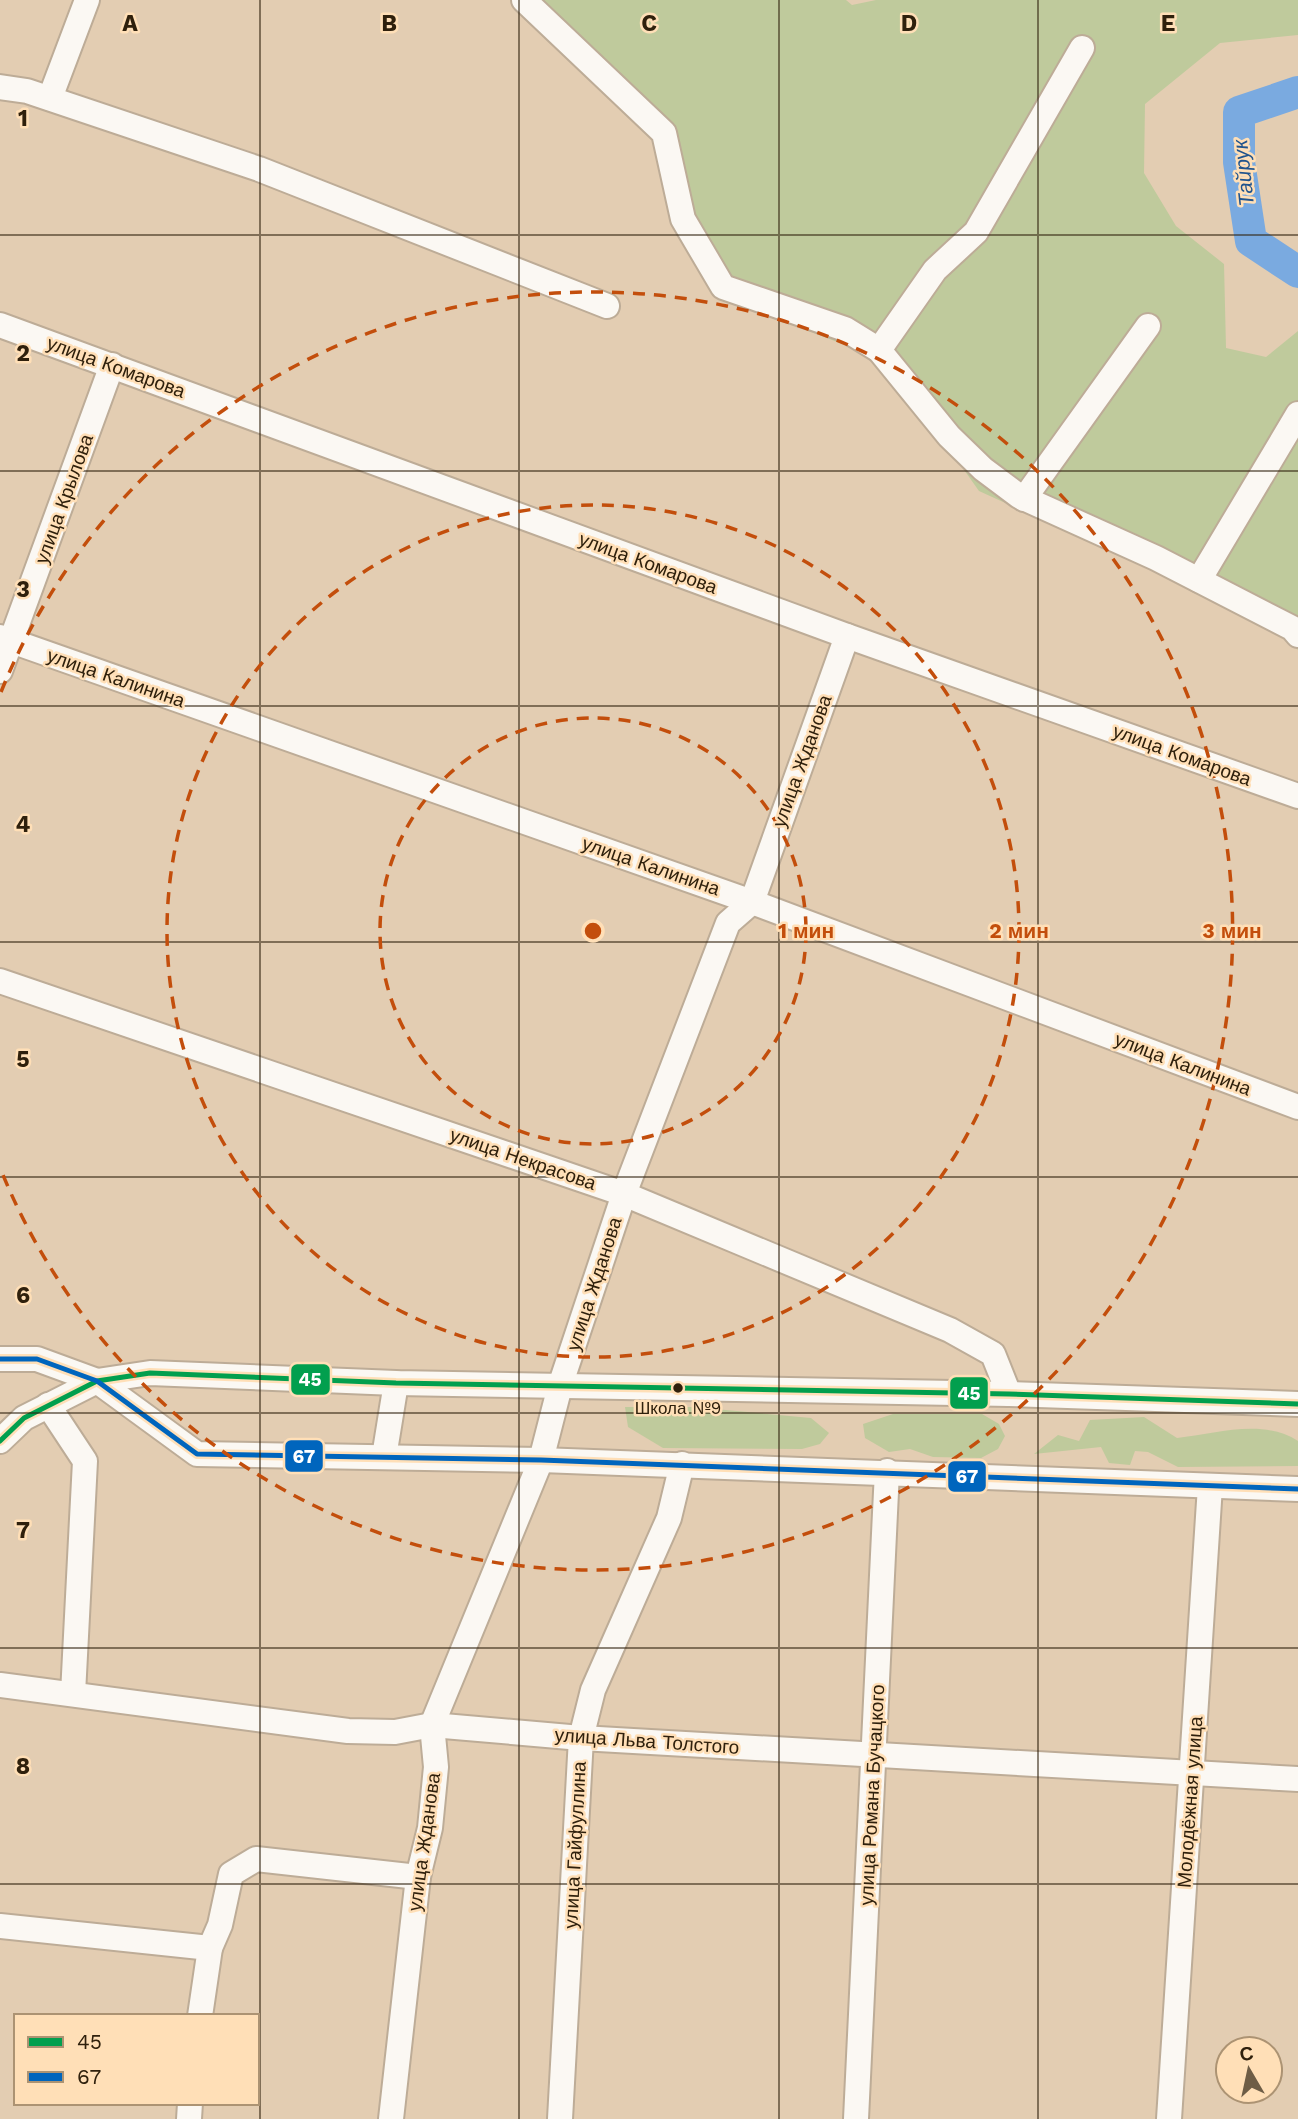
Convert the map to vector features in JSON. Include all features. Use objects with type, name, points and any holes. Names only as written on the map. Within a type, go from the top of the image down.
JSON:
[{"type":"street","points":[[50,98],[87,0]]},
{"type":"street","points":[[524,0],[664,133],[683,219],[723,287],[845,329],[879,350],[950,436],[983,469],[1024,499],[1199,580],[1292,628],[1298,635]]},
{"type":"street","points":[[879,350],[935,270],[976,232],[1082,48]]},
{"type":"street","points":[[0,87],[50,98],[259,169],[607,306]]},
{"type":"street","name":"улица Комарова","points":[[0,325],[847,636],[1298,796]]},
{"type":"street","points":[[1024,499],[1148,326]]},
{"type":"street","name":"улица Крылова","points":[[0,671],[6,639],[113,365]]},
{"type":"street","points":[[1199,580],[1298,414]]},
{"type":"street","name":"улица Жданова","points":[[391,2119],[418,1877],[430,1828],[436,1767],[432,1726],[541,1460],[560,1386],[624,1194],[728,923],[752,902],[847,636]]},
{"type":"street","name":"улица Калинина","points":[[6,639],[752,902],[1298,1107]]},
{"type":"street","name":"улица Некрасова","points":[[0,981],[624,1194],[950,1330],[993,1354],[1009,1394]]},
{"type":"street","points":[[0,1359],[37,1359],[97,1381],[197,1454],[682,1464],[1298,1489]]},
{"type":"street","points":[[0,1441],[24,1418],[97,1381],[150,1373],[396,1383],[1009,1394],[1298,1404]]},
{"type":"street","points":[[384,1457],[396,1383]]},
{"type":"street","points":[[48,1405],[85,1461],[73,1694]]},
{"type":"street","name":"улица Гайфуллина","points":[[559,2119],[581,1738],[593,1690],[669,1518],[682,1464]]},
{"type":"street","name":"улица Романа Бучацкого","points":[[856,2119],[887,1471]]},
{"type":"street","name":"Молодёжная улица","points":[[1169,2119],[1210,1486]]},
{"type":"street","name":"улица Льва Толстого","points":[[0,1685],[348,1731],[396,1732],[432,1726],[581,1738],[1298,1779]]},
{"type":"street","points":[[200,2014],[210,1948],[220,1925],[231,1874],[256,1859],[418,1877]]},
{"type":"street","points":[[0,1929],[210,1948]]},
{"type":"green space","points":[[513,0],[846,0],[852,5],[876,0],[1298,0],[1298,35],[1220,43],[1145,104],[1144,173],[1176,226],[1224,264],[1226,348],[1266,357],[1298,331],[1298,650],[1274,625],[979,491],[887,361],[714,295],[665,194],[656,141]]},
{"type":"green space","points":[[625,1407],[693,1407],[811,1418],[829,1433],[820,1444],[802,1449],[663,1448],[628,1427]]},
{"type":"green space","points":[[893,1414],[982,1414],[999,1424],[1005,1436],[998,1449],[981,1458],[933,1457],[910,1449],[889,1452],[865,1438],[863,1424]]},
{"type":"green space","points":[[1144,1417],[1177,1438],[1239,1429],[1269,1430],[1284,1434],[1298,1441],[1298,1466],[1178,1467],[1148,1452],[1135,1451],[1130,1465],[1109,1463],[1101,1447],[1034,1454],[1058,1435],[1079,1441],[1090,1420]]},
{"type":"waterway","name":"Тайрук","points":[[1298,92],[1239,112],[1239,162],[1251,241],[1298,272]]},
{"type":"transit line","name":"67","points":[[0,1359],[37,1359],[97,1381],[197,1454],[541,1460],[1298,1489]]},
{"type":"transit line","name":"45","points":[[0,1441],[24,1418],[97,1381],[150,1373],[396,1383],[1009,1394],[1298,1404]]},
{"type":"place","name":"Школа №9","points":[[678,1388]]}]
